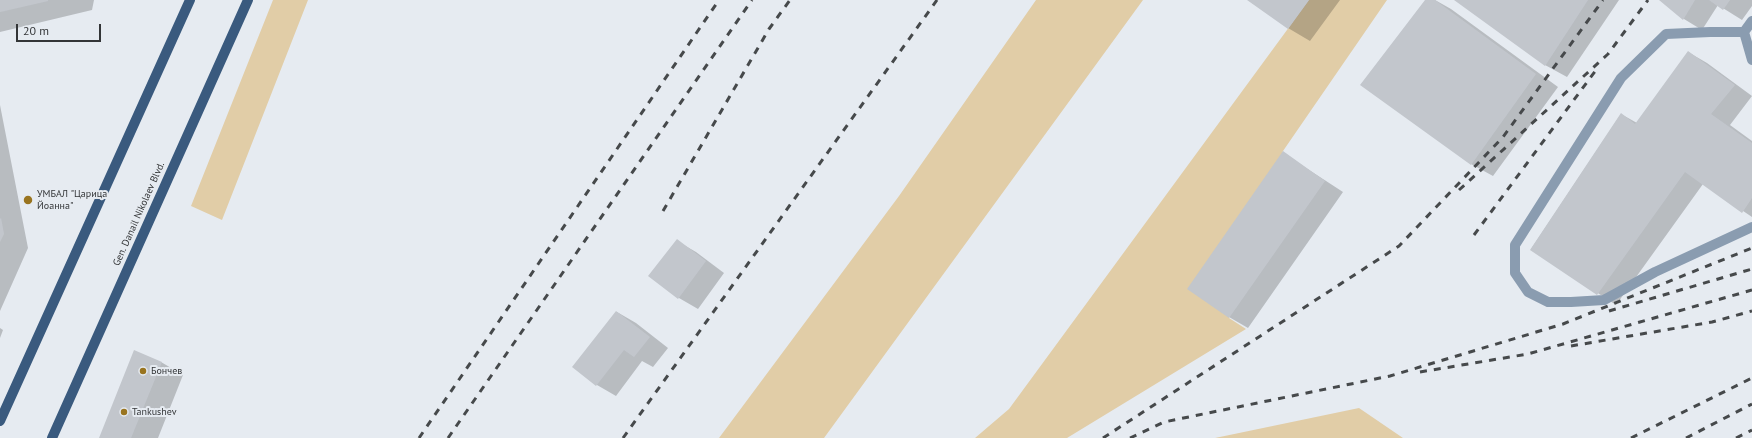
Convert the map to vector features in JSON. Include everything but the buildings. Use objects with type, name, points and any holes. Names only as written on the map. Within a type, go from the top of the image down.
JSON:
[{"type":"main road","points":[[0,421],[190,0]]},
{"type":"main road","name":"Gen. Danail Nikolaev Blvd.","points":[[52,438],[248,0]]},
{"type":"lane","points":[[1744,32],[1752,21]]},
{"type":"lane","points":[[1744,32],[1752,60]]},
{"type":"lane","points":[[1744,32],[1666,34],[1621,78],[1515,245],[1515,273],[1528,292],[1548,302],[1604,300],[1655,272],[1752,227]]},
{"type":"shaded area","points":[[273,0],[308,0],[222,220],[191,206]]},
{"type":"shaded area","points":[[1036,0],[1143,0],[824,438],[719,438],[899,196]]},
{"type":"shaded area","points":[[1309,0],[1387,0],[1283,151],[1229,318],[1246,329],[1067,438],[975,438],[1009,409]]},
{"type":"shaded area","points":[[1359,408],[1403,438],[1215,438]]},
{"type":"railway","points":[[419,438],[719,0]]},
{"type":"railway","points":[[448,438],[752,0]]},
{"type":"railway","points":[[663,211],[769,29],[790,0]]},
{"type":"railway","points":[[623,438],[937,0]]},
{"type":"railway","points":[[1103,438],[1399,246],[1503,137],[1603,0]]},
{"type":"railway","points":[[1459,190],[1608,54],[1648,0]]},
{"type":"railway","points":[[1474,235],[1596,70]]},
{"type":"railway","points":[[1130,438],[1164,422],[1390,376],[1563,324],[1752,248]]},
{"type":"railway","points":[[1609,311],[1752,269]]},
{"type":"railway","points":[[1420,372],[1528,354],[1752,290]]},
{"type":"railway","points":[[1571,346],[1712,322],[1752,311]]},
{"type":"railway","points":[[1631,438],[1752,378]]},
{"type":"railway","points":[[1686,438],[1752,404]]},
{"type":"railway","points":[[1736,438],[1752,430]]},
{"type":"place","name":"УМБАЛ \"Царица Йоанна\"","points":[[28,200]]},
{"type":"place","name":"Бончев","points":[[143,371]]},
{"type":"place","name":"Tankushev","points":[[124,412]]}]
